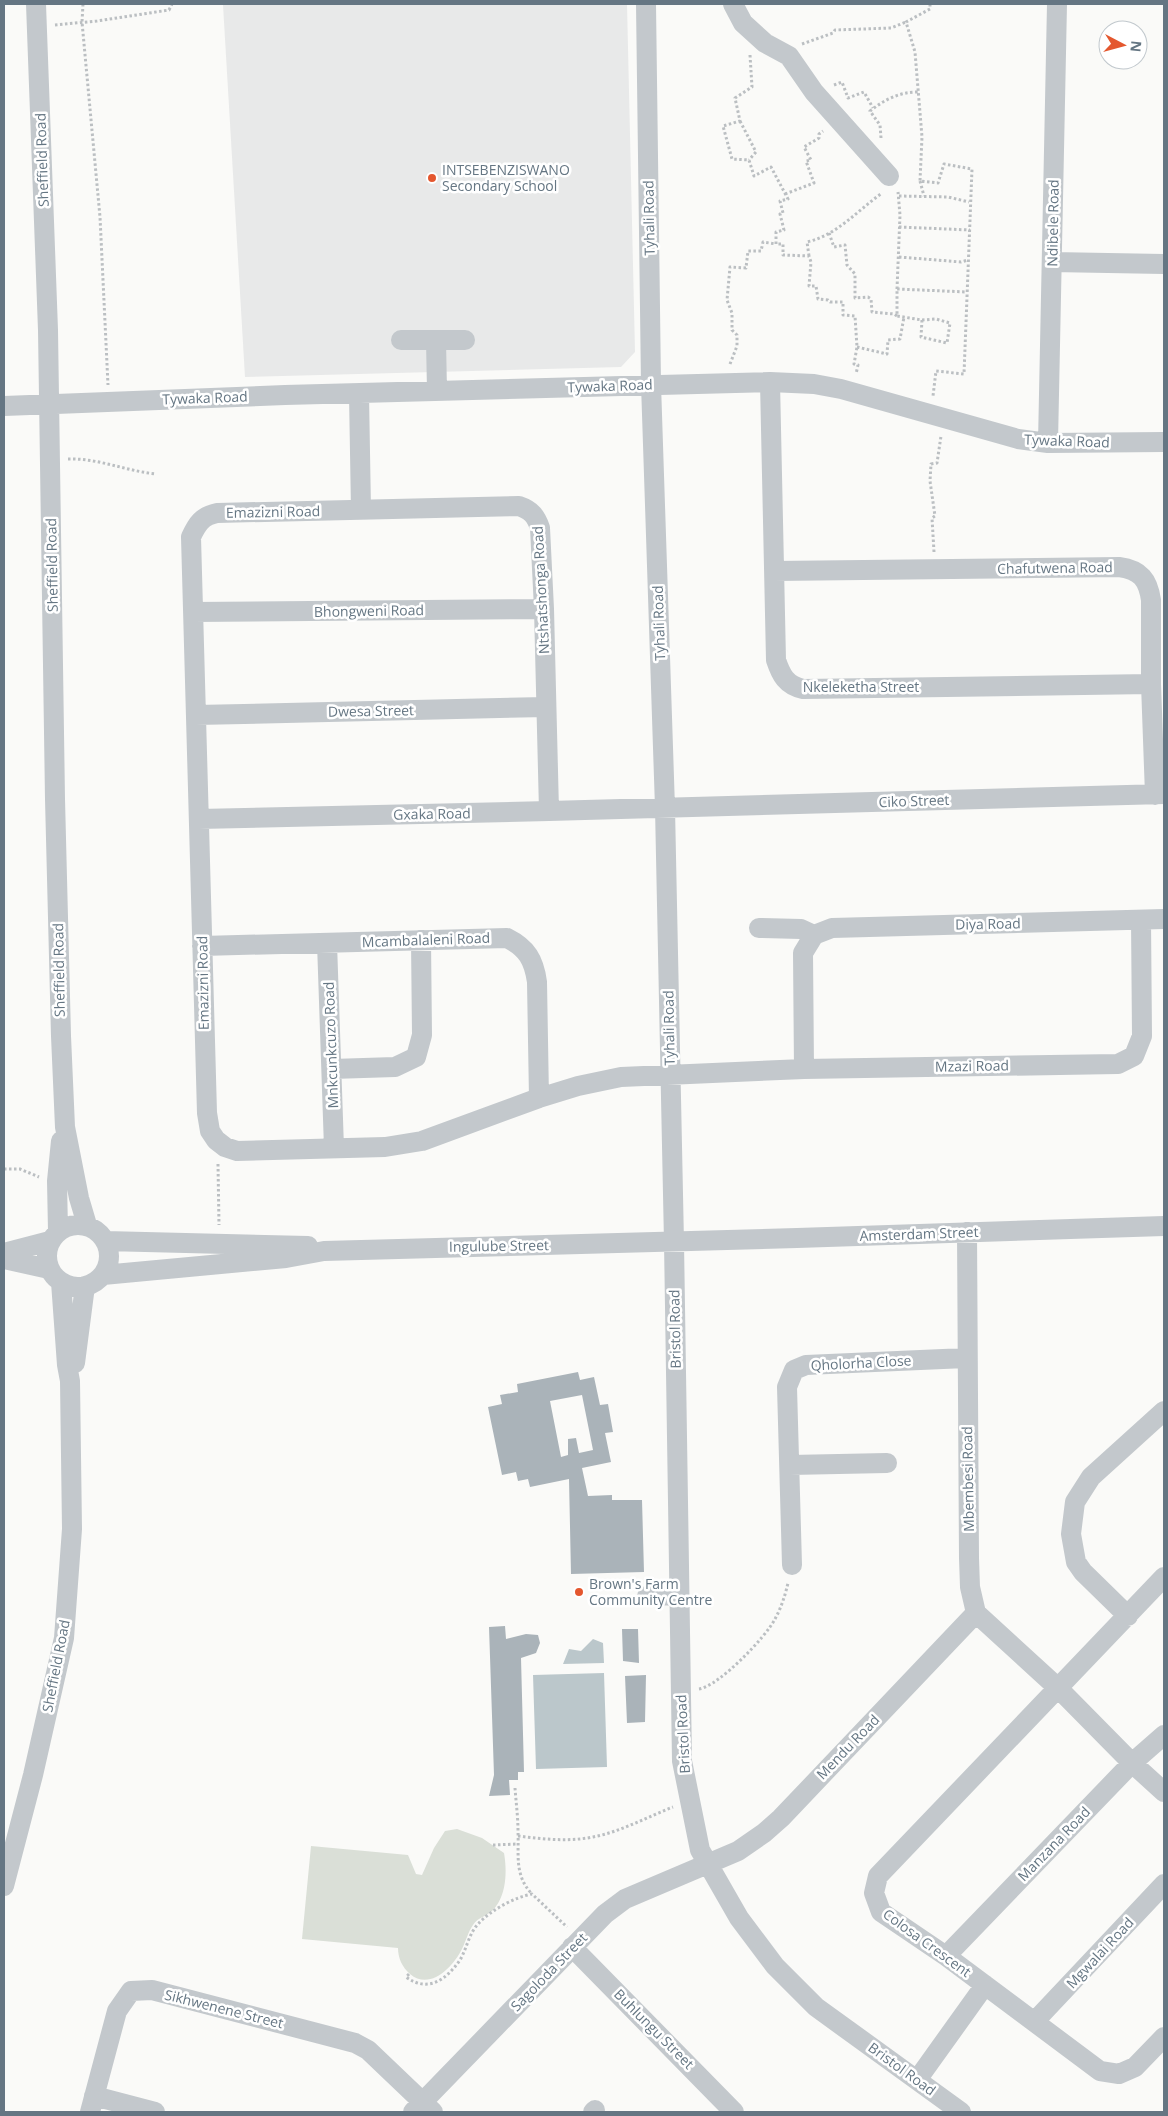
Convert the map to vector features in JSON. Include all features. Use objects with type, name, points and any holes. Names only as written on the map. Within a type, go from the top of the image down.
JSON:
[{"type":"street","name":"Sheffield Road","points":[[36,4],[48,330],[55,799],[65,1127],[79,1198],[87,1225]]},
{"type":"street","name":"Tyhali Road","points":[[646,4],[651,384],[665,808],[674,1242]]},
{"type":"street","points":[[733,4],[743,23],[765,43],[789,56],[814,92],[892,181]]},
{"type":"street","name":"Ndibele Road","points":[[1048,443],[1057,4]]},
{"type":"street","points":[[1052,262],[1164,264]]},
{"type":"street","points":[[401,340],[465,340]]},
{"type":"street","points":[[436,340],[437,391]]},
{"type":"street","name":"Tywaka Road","points":[[4,406],[284,395],[770,382],[814,384],[851,391],[1018,440],[1048,443],[1164,442]]},
{"type":"street","name":"Nkeleketha Street","points":[[770,382],[776,660],[781,675],[788,684],[802,689],[1150,684]]},
{"type":"street","points":[[359,394],[361,510]]},
{"type":"street","name":"Ntshatshonga Road","points":[[361,510],[519,506],[528,509],[536,517],[540,528],[544,609],[549,811]]},
{"type":"street","name":"Emazizni Road","points":[[224,1147],[210,1131],[207,1113],[191,537],[197,524],[207,515],[217,513],[361,510]]},
{"type":"street","name":"Chafutwena Road","points":[[775,571],[1119,567],[1138,572],[1144,578],[1149,588],[1151,600],[1150,684],[1159,794]]},
{"type":"street","name":"Bhongweni Road","points":[[193,612],[544,609]]},
{"type":"street","name":"Dwesa Street","points":[[196,715],[546,707]]},
{"type":"street","name":"Ciko Street","points":[[665,808],[1159,794]]},
{"type":"street","name":"Gxaka Road","points":[[199,819],[665,808]]},
{"type":"street","name":"Diya Road","points":[[759,928],[801,929],[814,934],[832,928],[1164,919]]},
{"type":"street","name":"Mzazi Road","points":[[670,1074],[804,1069],[1118,1064],[1134,1056],[1142,1036],[1141,920]]},
{"type":"street","points":[[804,1069],[803,953],[814,934]]},
{"type":"street","name":"Mcambalaleni Road","points":[[202,946],[507,938],[519,944],[529,954],[535,968],[537,982],[539,1098]]},
{"type":"street","points":[[332,1069],[395,1067],[416,1057],[422,1034],[420,940]]},
{"type":"street","name":"Mnkcunkcuzo Road","points":[[327,943],[334,1148]]},
{"type":"street","points":[[224,1147],[248,1152],[385,1147],[422,1141],[539,1098],[603,1079],[670,1074]]},
{"type":"street","name":"Sheffield Road","points":[[54,1236],[60,1144],[65,1127]]},
{"type":"street","points":[[4,1254],[54,1236],[72,1225],[87,1225],[98,1231],[106,1241],[109,1252],[108,1264],[103,1275],[95,1282],[77,1287],[55,1276],[4,1259]]},
{"type":"street","name":"Amsterdam Street","points":[[674,1242],[1164,1226]]},
{"type":"street","name":"Mbembesi Road","points":[[967,1232],[966,1358],[969,1558],[970,1587],[976,1613]]},
{"type":"street","points":[[54,1236],[46,1255],[55,1276]]},
{"type":"street","name":"Ingulube Street","points":[[106,1241],[291,1245],[324,1251]]},
{"type":"street","name":"Ingulube Street","points":[[103,1275],[286,1258],[324,1251],[674,1242]]},
{"type":"street","name":"Bristol Road","points":[[674,1242],[682,1761],[700,1850],[739,1918],[775,1966],[816,2007],[961,2112]]},
{"type":"street","name":"Sheffield Road","points":[[4,1886],[33,1775],[64,1638],[72,1529],[70,1381],[55,1276]]},
{"type":"street","name":"Sheffield Road","points":[[70,1381],[74,1372],[86,1286]]},
{"type":"street","name":"Qholorha Close","points":[[792,1565],[787,1387],[794,1370],[806,1365],[966,1358]]},
{"type":"street","points":[[1128,1616],[1082,1572],[1076,1562],[1071,1534],[1075,1502],[1091,1477],[1164,1411]]},
{"type":"street","points":[[790,1466],[887,1463]]},
{"type":"street","name":"Colosa Crescent","points":[[1164,1577],[878,1876],[874,1893],[881,1912],[946,1956],[1100,2071],[1119,2074],[1135,2067],[1164,2037]]},
{"type":"street","points":[[646,1596],[680,1595]]},
{"type":"street","points":[[976,1613],[1058,1688],[1132,1763],[1164,1792]]},
{"type":"street","name":"Mendu Road","points":[[708,1865],[738,1851],[781,1818],[976,1613]]},
{"type":"street","name":"Manzana Road","points":[[946,1956],[1132,1763],[1164,1735]]},
{"type":"street","name":"Sagoloda Street","points":[[422,2109],[605,1914],[625,1899],[708,1865]]},
{"type":"street","name":"Mgwalai Road","points":[[1035,2021],[1164,1884]]},
{"type":"street","name":"Buhlungu Street","points":[[576,1943],[734,2112]]},
{"type":"street","points":[[916,2080],[985,1985]]},
{"type":"street","name":"Sikhwenene Street","points":[[92,2104],[117,2011],[130,1991],[152,1990],[355,2043],[368,2050],[422,2109]]},
{"type":"street","points":[[92,2104],[155,2112]]},
{"type":"path","points":[[83,4],[82,22],[100,217],[109,402]]},
{"type":"path","points":[[37,26],[169,10],[172,4]]},
{"type":"path","points":[[789,56],[798,46],[833,34],[835,30],[891,28],[930,9],[930,4]]},
{"type":"path","points":[[906,22],[915,52],[922,137],[920,181],[924,196]]},
{"type":"path","points":[[749,160],[756,152],[740,120],[735,98],[752,87],[749,55],[765,43]]},
{"type":"path","points":[[814,92],[842,82],[848,98],[864,92],[873,108]]},
{"type":"path","points":[[863,148],[882,137],[880,125],[870,110],[886,99],[909,92],[918,92]]},
{"type":"path","points":[[740,120],[723,126],[732,159],[749,160]]},
{"type":"path","points":[[785,194],[814,182],[806,161],[811,160],[804,147],[819,138],[819,134],[838,121]]},
{"type":"path","points":[[749,160],[754,176],[771,167],[788,198],[780,201],[783,213],[780,214],[784,230],[776,232],[776,244]]},
{"type":"path","points":[[920,181],[938,182],[944,164],[972,169],[969,202],[970,230],[964,374],[936,371],[938,416],[942,430],[937,463],[931,464],[930,481],[935,508],[935,516],[932,518],[931,527],[932,542],[934,542],[934,569]]},
{"type":"path","points":[[851,391],[858,365],[854,364],[857,347],[856,316],[843,315],[844,302],[830,302],[818,299],[816,286],[809,286],[811,262],[807,242],[821,239],[848,222],[892,181],[899,196],[897,316]]},
{"type":"path","points":[[899,196],[948,197],[969,202]]},
{"type":"path","points":[[899,227],[970,230]]},
{"type":"path","points":[[829,233],[834,247],[845,245],[847,266],[855,274],[855,298],[868,297],[871,299],[872,312],[894,314],[922,320],[936,319],[950,323],[947,344],[921,337],[922,320]]},
{"type":"path","points":[[729,382],[730,364],[737,346],[737,335],[732,330],[732,313],[727,300],[730,267],[746,268],[748,251],[761,252],[763,242],[783,244],[783,255],[809,256]]},
{"type":"path","points":[[898,257],[961,262],[968,260]]},
{"type":"path","points":[[897,289],[967,292]]},
{"type":"path","points":[[857,347],[888,354],[888,340],[900,339],[904,317]]},
{"type":"path","points":[[50,459],[84,458],[113,464],[136,472],[156,474]]},
{"type":"path","points":[[220,1243],[218,1165],[224,1147]]},
{"type":"path","points":[[4,1170],[20,1169],[57,1181]]},
{"type":"path","points":[[681,1690],[707,1688],[729,1671],[758,1643],[774,1621],[784,1598],[792,1565]]},
{"type":"path","points":[[515,1788],[518,1870],[526,1887],[576,1943]]},
{"type":"path","points":[[518,1836],[556,1840],[593,1837],[610,1833],[690,1801]]},
{"type":"path","points":[[493,1845],[518,1844]]},
{"type":"path","points":[[409,1974],[406,1977],[418,1984],[434,1983],[449,1973],[460,1960],[473,1930],[485,1918],[511,1900],[532,1894]]},
{"type":"shaded area","name":"INTSEBENZISWANO Secondary School","points":[[627,4],[635,352],[621,367],[245,377],[223,5]]},
{"type":"shaded area","points":[[593,1639],[603,1643],[604,1663],[563,1664],[569,1649],[581,1651]]},
{"type":"shaded area","points":[[604,1673],[607,1767],[536,1769],[533,1675]]},
{"type":"shaded area","points":[[457,1829],[482,1838],[504,1853],[506,1867],[505,1882],[504,1889],[494,1909],[475,1922],[458,1956],[440,1975],[425,1980],[418,1979],[410,1974],[401,1962],[398,1948],[302,1939],[311,1846],[408,1855],[416,1874],[422,1875],[434,1848],[445,1831]]},
{"type":"building","points":[[578,1372],[580,1380],[594,1377],[600,1405],[608,1404],[613,1432],[605,1433],[611,1462],[582,1468],[588,1496],[612,1495],[612,1500],[642,1500],[644,1572],[571,1574],[569,1479],[530,1487],[528,1479],[518,1481],[516,1472],[502,1475],[488,1407],[502,1404],[500,1395],[518,1392],[517,1384]],"holes":[[[582,1395],[593,1450],[579,1453],[576,1438],[568,1439],[568,1455],[561,1457],[550,1401]]]},
{"type":"building","points":[[505,1626],[506,1639],[526,1634],[538,1635],[540,1643],[536,1653],[521,1658],[524,1772],[518,1772],[518,1780],[509,1780],[510,1795],[489,1796],[494,1775],[489,1627]]},
{"type":"building","points":[[622,1629],[638,1629],[639,1663],[623,1661]]},
{"type":"building","points":[[646,1675],[645,1722],[627,1723],[625,1676]]},
{"type":"place","name":"INTSEBENZISWANO Secondary School","points":[[432,178]]},
{"type":"place","name":"Brown's Farm Community Centre","points":[[579,1592]]}]
